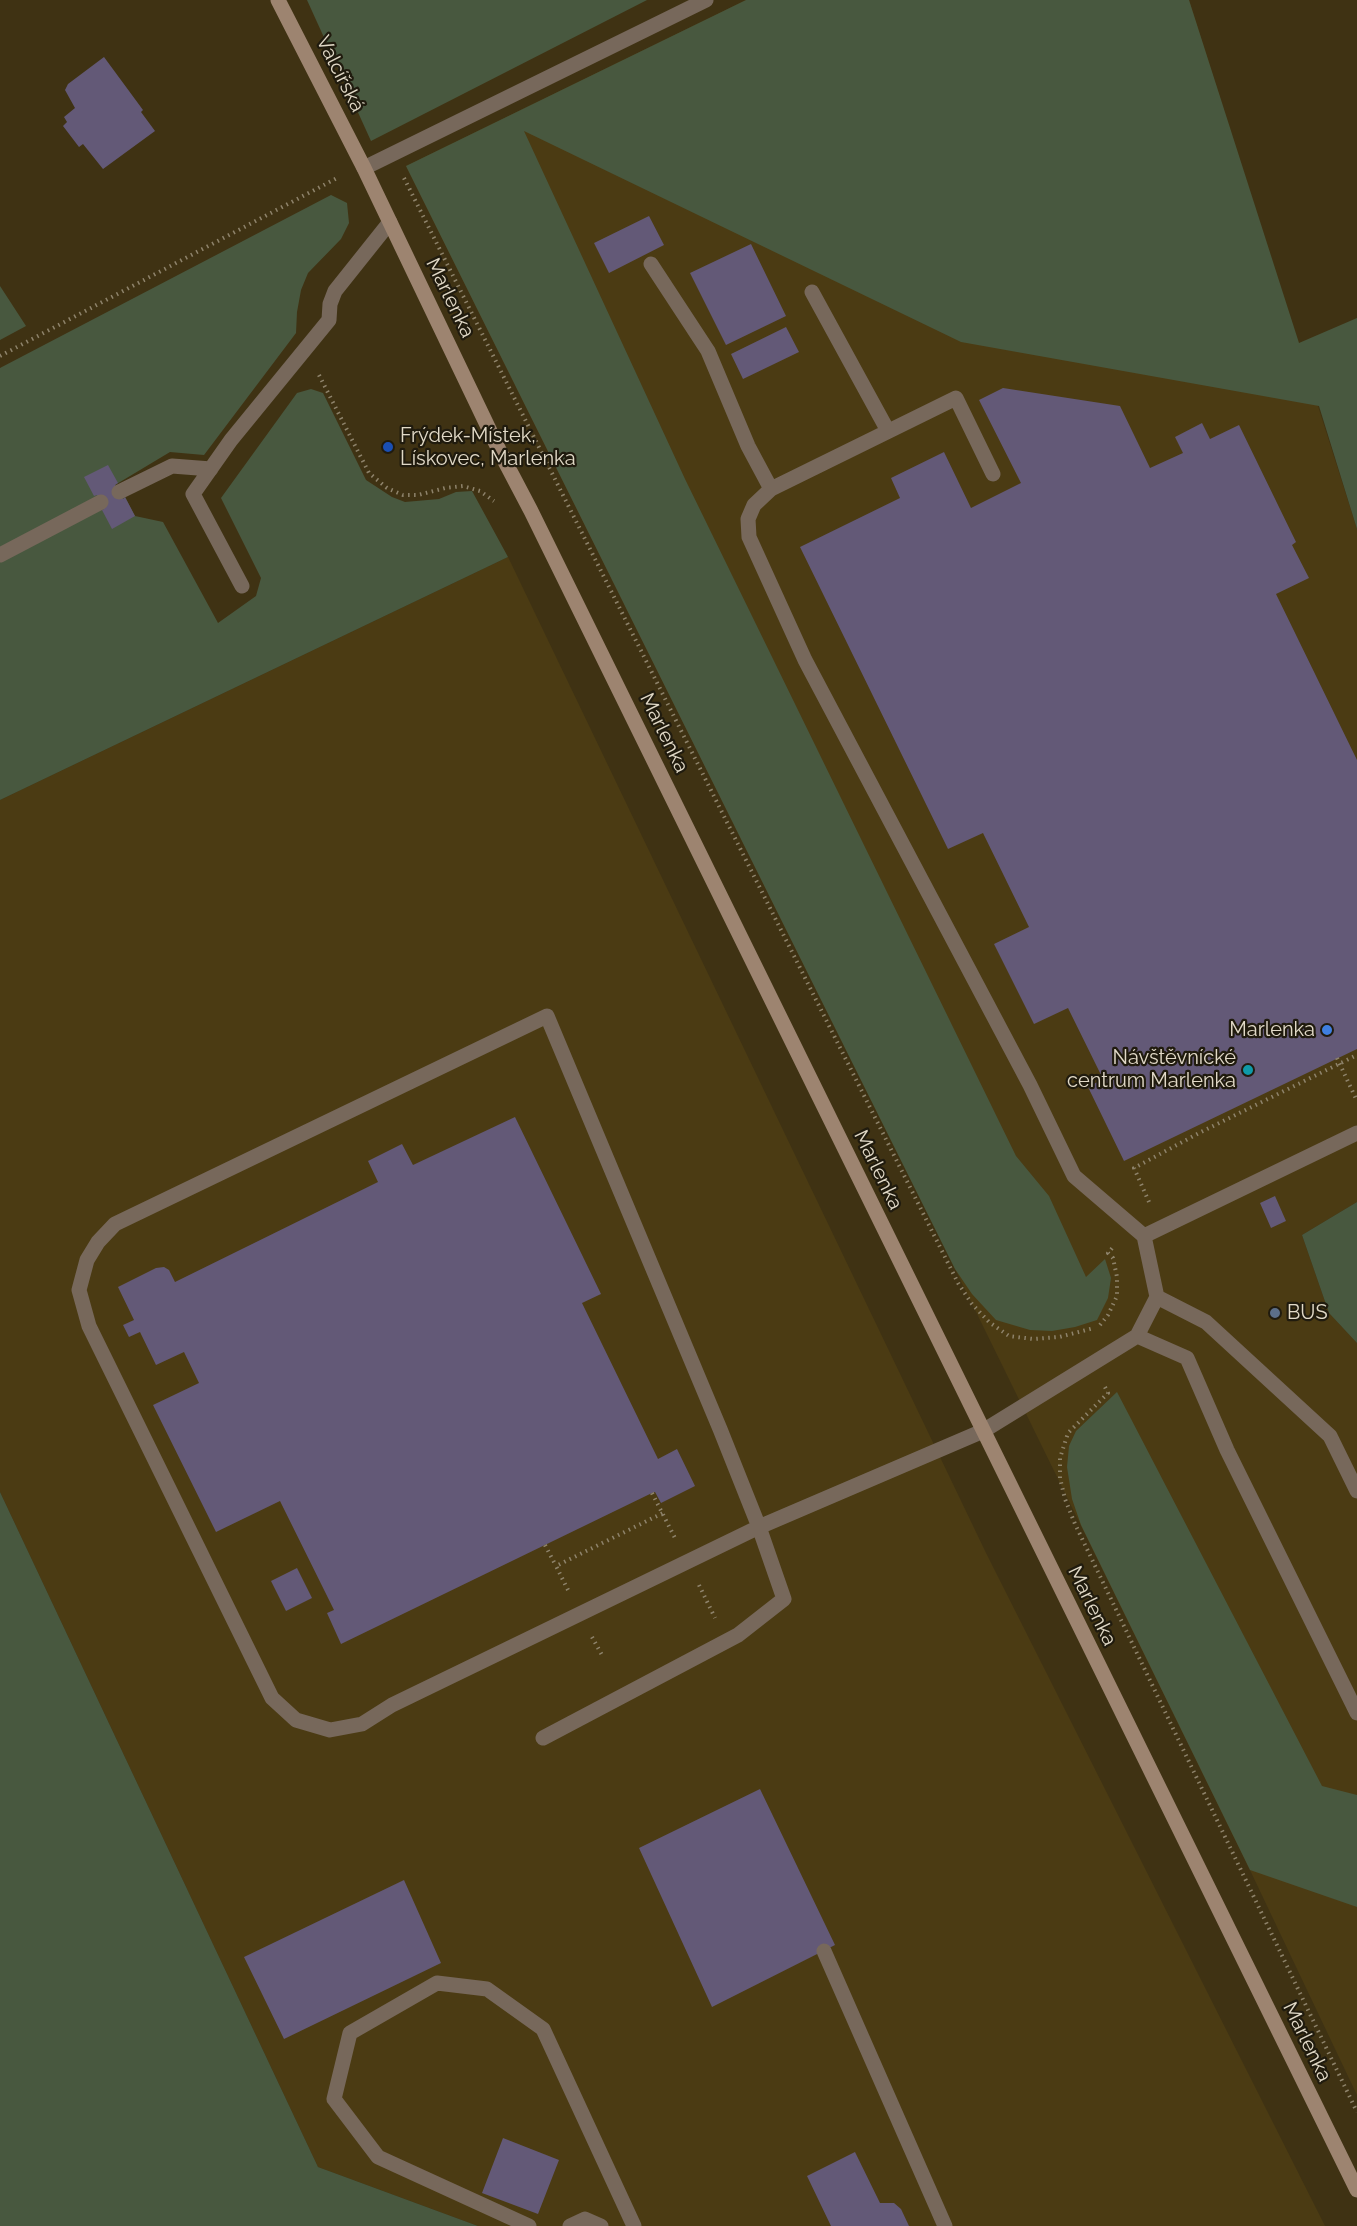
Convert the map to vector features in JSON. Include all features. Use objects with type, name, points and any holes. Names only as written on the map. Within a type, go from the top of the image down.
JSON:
[{"type":"main road","name":"Valcířská","points":[[278,0],[364,168]]},
{"type":"main road","name":"Marlenka","points":[[364,168],[500,452],[1357,2190]]},
{"type":"street","points":[[364,168],[706,0]]},
{"type":"street","points":[[242,586],[193,494],[231,440],[329,320],[330,304],[335,291],[390,222]]},
{"type":"street","points":[[651,264],[708,351],[748,446],[771,489]]},
{"type":"street","points":[[812,292],[888,431]]},
{"type":"street","points":[[543,1738],[738,1635],[784,1599],[759,1527],[547,1016],[115,1224],[98,1242],[87,1260],[79,1290],[89,1326],[272,1698],[296,1720],[330,1730],[362,1724],[392,1706],[759,1527],[983,1431],[1137,1336],[1157,1297],[1144,1236],[1074,1176],[1030,1084],[805,660],[749,537],[748,519],[754,505],[771,489],[956,398],[993,474]]},
{"type":"street","points":[[119,492],[172,466],[211,469]]},
{"type":"street","points":[[0,555],[101,502]]},
{"type":"street","points":[[1144,1236],[1357,1133]]},
{"type":"street","points":[[1157,1297],[1206,1322],[1330,1436],[1357,1491]]},
{"type":"street","points":[[1137,1336],[1187,1358],[1227,1450],[1357,1713]]},
{"type":"street","points":[[824,1951],[945,2226]]},
{"type":"street","points":[[529,2226],[378,2157],[334,2099],[350,2033],[437,1983],[487,1989],[543,2029],[634,2226]]},
{"type":"street","points":[[570,2226],[585,2218],[601,2226]]},
{"type":"path","points":[[392,153],[958,1283],[972,1304],[989,1322],[1009,1335],[1042,1338],[1059,1337],[1098,1328],[1108,1315],[1117,1296],[1117,1277],[1113,1258],[1108,1253],[1149,1202],[1134,1168],[1357,1055]]},
{"type":"path","points":[[0,356],[329,181],[364,168]]},
{"type":"path","points":[[326,387],[369,473],[387,488],[403,495],[418,495],[464,486],[480,491],[495,502],[499,508]]},
{"type":"path","points":[[531,511],[562,492]]},
{"type":"path","points":[[1337,1058],[1357,1101]]},
{"type":"path","points":[[1094,1363],[1108,1393],[1068,1432],[1060,1458],[1060,1478],[1065,1499],[1357,2112]]},
{"type":"path","points":[[556,1566],[663,1513]]},
{"type":"path","points":[[544,1545],[603,1657]]},
{"type":"shaded area","name":"Marlenka","points":[[746,0],[1189,0],[1357,529],[1357,1202],[1302,1235],[1329,1313],[1357,1343],[1357,2095],[1250,1870],[955,1269],[406,166]]},
{"type":"shaded area","points":[[508,557],[986,1553],[1325,2226],[478,2226],[318,2167],[0,1492],[0,800]]},
{"type":"green space","points":[[307,0],[647,0],[371,141]]},
{"type":"green space","points":[[746,0],[1189,0],[1299,343],[1357,318],[1357,529],[1319,406],[961,342],[524,131],[685,479],[1016,1156],[1049,1196],[1086,1277],[1105,1259],[1111,1278],[1108,1298],[1097,1320],[1075,1327],[1052,1331],[1030,1330],[996,1320],[972,1294],[955,1269],[406,166]]},
{"type":"green space","points":[[331,195],[347,203],[349,223],[341,239],[308,273],[301,290],[296,333],[204,455],[170,452],[115,485],[123,499],[125,497],[135,516],[163,522],[218,623],[256,596],[261,578],[221,498],[297,393],[311,389],[323,393],[366,480],[392,497],[405,502],[439,499],[456,492],[472,491],[508,557],[0,800],[0,368]]},
{"type":"green space","points":[[0,286],[26,326],[0,340]]},
{"type":"green space","points":[[1357,1202],[1357,1343],[1329,1313],[1302,1235]]},
{"type":"green space","points":[[1117,1392],[1322,1786],[1357,1795],[1357,1907],[1250,1870],[1081,1525],[1072,1499],[1067,1467],[1069,1446],[1076,1431]]},
{"type":"green space","points":[[0,1492],[318,2167],[478,2226],[0,2226]]},
{"type":"building","points":[[104,57],[143,110],[141,112],[155,131],[103,169],[83,144],[79,147],[63,126],[67,122],[64,117],[75,108],[65,90],[68,84]]},
{"type":"building","points":[[649,216],[664,245],[609,273],[594,243]]},
{"type":"building","points":[[751,244],[786,316],[726,345],[690,273]]},
{"type":"building","points":[[786,327],[799,352],[743,379],[731,354]]},
{"type":"building","points":[[1003,388],[1120,406],[1150,468],[1183,453],[1175,437],[1202,423],[1210,439],[1239,425],[1296,542],[1292,545],[1309,578],[1276,594],[1357,760],[1357,1049],[1124,1161],[1088,1087],[1103,1079],[1068,1008],[1034,1024],[994,944],[1029,927],[983,833],[948,849],[800,547],[900,498],[891,478],[944,452],[971,508],[1021,483],[979,400]]},
{"type":"building","points":[[108,465],[118,483],[115,485],[123,499],[125,497],[135,516],[112,529],[97,495],[94,496],[84,477]]},
{"type":"building","points":[[515,1117],[601,1294],[582,1303],[658,1459],[677,1449],[695,1486],[661,1503],[655,1492],[652,1493],[341,1644],[327,1613],[334,1610],[280,1501],[216,1532],[153,1405],[199,1383],[184,1352],[156,1365],[140,1332],[129,1337],[123,1325],[134,1320],[118,1287],[156,1268],[164,1267],[169,1270],[175,1282],[378,1182],[368,1161],[402,1144],[413,1165]]},
{"type":"building","points":[[1275,1196],[1286,1221],[1271,1228],[1260,1203]]},
{"type":"building","points":[[297,1568],[312,1598],[286,1611],[271,1581]]},
{"type":"building","points":[[760,1789],[835,1945],[712,2007],[639,1848]]},
{"type":"building","points":[[404,1880],[441,1963],[284,2039],[244,1957]]},
{"type":"building","points":[[503,2138],[559,2160],[538,2214],[482,2193]]},
{"type":"building","points":[[855,2152],[880,2203],[894,2203],[901,2209],[909,2226],[831,2226],[807,2176]]},
{"type":"place","name":"Frýdek-Místek, Lískovec, Marlenka","points":[[388,447]]},
{"type":"place","name":"Marlenka","points":[[1327,1030]]},
{"type":"place","name":"Návštěvnícké centrum Marlenka","points":[[1248,1070]]},
{"type":"place","name":"BUS","points":[[1275,1313]]}]
